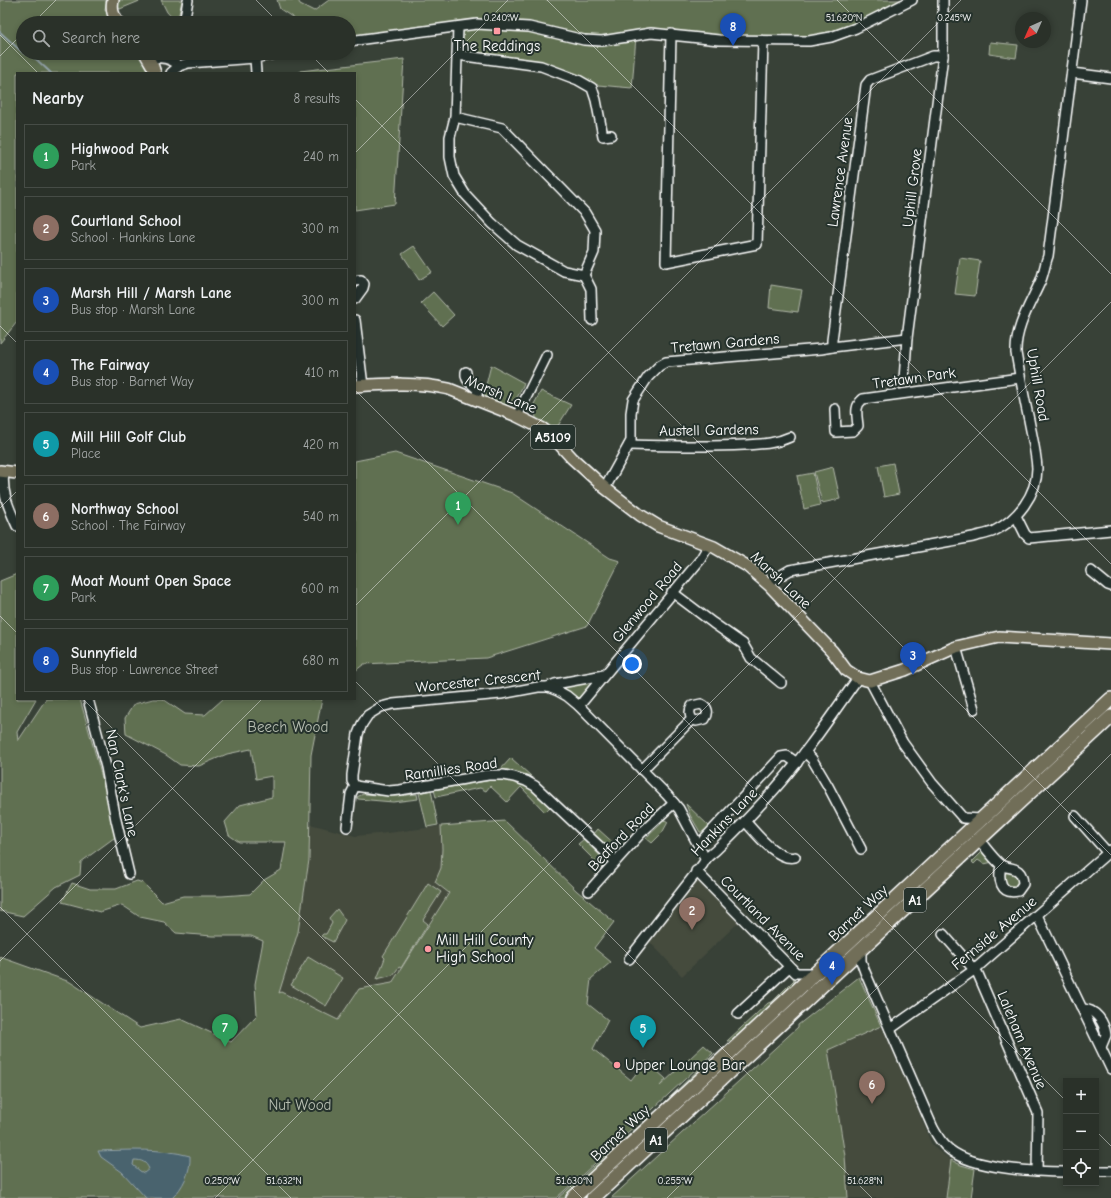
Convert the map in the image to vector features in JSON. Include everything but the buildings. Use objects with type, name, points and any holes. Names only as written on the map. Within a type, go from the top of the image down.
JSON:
[{"type":"highway","name":"Barnet Way","points":[[573,1198],[1111,699]]},
{"type":"highway","name":"Barnet Way","points":[[593,1198],[1111,717]]},
{"type":"main road","points":[[112,0],[111,7],[114,16]]},
{"type":"main road","points":[[149,60],[155,72]]},
{"type":"main road","name":"Marsh Lane","points":[[359,386],[438,386],[518,416],[543,429],[605,488],[640,515],[658,526],[724,552],[747,566],[768,585],[832,651],[846,670],[858,678],[870,681]]},
{"type":"main road","points":[[2,471],[16,473]]},
{"type":"main road","points":[[870,681],[904,670],[956,647],[999,637],[1111,644]]},
{"type":"street","points":[[185,16],[188,0]]},
{"type":"street","points":[[356,39],[477,24],[529,27],[584,40],[602,41],[651,33],[719,40],[809,41],[831,37],[856,28],[912,0]]},
{"type":"street","name":"Uphill Grove","points":[[904,380],[907,338],[943,56],[943,0]]},
{"type":"street","name":"Uphill Road","points":[[768,585],[773,580],[790,570],[973,537],[992,532],[1016,516],[1026,502],[1033,488],[1037,469],[1034,443],[1016,353],[1017,338],[1042,278],[1048,256],[1081,0]]},
{"type":"street","points":[[458,27],[456,117],[450,137],[450,157],[454,176],[465,194],[492,223],[517,245],[564,271],[584,276],[591,289],[592,320]]},
{"type":"street","points":[[671,34],[666,262],[757,244],[763,41]]},
{"type":"street","points":[[457,55],[541,66],[578,80],[592,88],[596,100],[603,136],[611,135]]},
{"type":"street","name":"Lawrence Avenue","points":[[832,347],[866,85],[870,80],[933,56],[943,56]]},
{"type":"street","points":[[170,60],[174,61],[179,66]]},
{"type":"street","points":[[172,72],[179,66],[188,63],[228,60]]},
{"type":"street","points":[[255,60],[256,72]]},
{"type":"street","points":[[1072,73],[1111,78]]},
{"type":"street","points":[[456,117],[502,128],[585,213],[595,230],[594,252],[584,276]]},
{"type":"street","points":[[356,281],[361,280],[364,284],[356,298]]},
{"type":"street","points":[[356,336],[359,386]]},
{"type":"street","name":"Tretawn Gardens","points":[[605,488],[631,441],[631,413],[633,400],[648,377],[659,366],[666,362],[673,360],[821,349],[907,338]]},
{"type":"street","points":[[518,416],[547,355]]},
{"type":"street","points":[[466,372],[468,381],[478,390],[476,399]]},
{"type":"street","name":"Tretawn Park","points":[[835,409],[836,432],[853,431],[858,426],[856,408],[858,403],[863,400],[1020,378]]},
{"type":"street","name":"Austell Gardens","points":[[629,445],[724,446],[771,443],[790,437]]},
{"type":"street","points":[[2,471],[3,489],[16,524]]},
{"type":"street","points":[[1016,516],[1024,534],[1029,538],[1111,530]]},
{"type":"street","name":"Glenwood Road","points":[[578,706],[700,560],[709,545]]},
{"type":"street","points":[[1091,571],[1111,586]]},
{"type":"street","points":[[672,592],[743,644],[751,658],[781,683]]},
{"type":"street","points":[[956,647],[974,709]]},
{"type":"street","points":[[548,687],[556,684],[604,675]]},
{"type":"street","name":"Hankins Lane","points":[[629,959],[702,864],[705,858],[716,850],[745,821],[797,763],[858,678]]},
{"type":"street","points":[[870,681],[903,743],[932,783],[963,818],[981,819]]},
{"type":"street","name":"Worcester Crescent","points":[[355,786],[352,781],[352,775],[358,734],[362,724],[374,710],[393,704],[501,694],[538,687],[548,687],[563,694],[578,706],[674,803],[705,858]]},
{"type":"street","name":"Nan Clark's Lane","points":[[88,700],[106,767],[128,874]]},
{"type":"street","points":[[642,770],[692,719]]},
{"type":"street","points":[[805,752],[812,759],[828,786],[861,849]]},
{"type":"street","name":"Hankins Lane","points":[[704,839],[781,757],[787,756],[797,763]]},
{"type":"street","name":"Ramillies Road","points":[[355,786],[389,791],[488,775],[514,777],[526,781],[534,786],[616,861]]},
{"type":"street","points":[[347,827],[351,794],[355,786]]},
{"type":"street","name":"Bedford Road","points":[[589,891],[641,833],[674,803]]},
{"type":"street","points":[[1075,816],[1110,852]]},
{"type":"street","points":[[745,821],[777,853],[791,858],[795,856]]},
{"type":"street","points":[[979,840],[1001,865]]},
{"type":"street","name":"Fernside Avenue","points":[[890,1029],[974,970],[1110,852]]},
{"type":"street","name":"Courtland Avenue","points":[[696,871],[793,970],[816,973]]},
{"type":"street","points":[[1037,916],[1111,1069]]},
{"type":"street","name":"Laleham Avenue","points":[[943,934],[978,974],[1038,1113],[1037,1171]]},
{"type":"street","points":[[861,950],[861,962],[865,972],[934,1128],[943,1144],[950,1151],[968,1160],[1001,1167],[1063,1172]]},
{"type":"street","points":[[738,1014],[793,970]]},
{"type":"street","points":[[1099,1172],[1111,1171]]},
{"type":"shaded area","name":"Mill Hill County High School","points":[[505,821],[576,890],[541,970],[359,989],[339,1021],[279,993],[298,932],[309,860],[310,824],[355,836],[441,826]]},
{"type":"shaded area","points":[[697,877],[740,921],[682,976],[648,940]]},
{"type":"shaded area","points":[[859,976],[912,1095],[931,1143],[937,1150],[951,1160],[946,1198],[843,1198],[799,1026]]},
{"type":"green space","points":[[0,0],[107,0],[105,9],[108,16],[16,16],[16,60],[144,60],[150,72],[16,72],[16,323],[0,343]]},
{"type":"green space","points":[[118,0],[142,0],[120,9],[115,6]]},
{"type":"green space","points":[[161,0],[182,0],[179,16],[171,16]]},
{"type":"green space","points":[[277,0],[298,0],[300,4],[314,11],[329,0],[912,0],[831,37],[636,36],[632,88],[598,85],[540,66],[461,53],[461,27],[356,40],[356,16],[290,16],[280,9]]},
{"type":"green space","points":[[990,42],[1015,45],[1015,48],[1018,48],[1016,58],[989,54]]},
{"type":"green space","points":[[404,59],[395,204],[356,210],[356,72],[300,71]]},
{"type":"green space","points":[[414,246],[432,272],[419,280],[402,254]]},
{"type":"green space","points":[[960,258],[980,261],[975,296],[955,294]]},
{"type":"green space","points":[[771,285],[802,290],[798,312],[769,308]]},
{"type":"green space","points":[[433,292],[454,315],[442,326],[421,303]]},
{"type":"green space","points":[[491,365],[524,383],[517,398],[504,406],[483,397]]},
{"type":"green space","points":[[541,391],[571,405],[554,432],[537,421],[533,406]]},
{"type":"green space","points":[[395,453],[512,493],[610,558],[620,561],[587,626],[486,658],[364,664],[356,670],[356,461]]},
{"type":"green space","points":[[893,463],[899,494],[884,497],[878,466]]},
{"type":"green space","points":[[833,467],[840,499],[822,503],[814,472]]},
{"type":"green space","points":[[813,473],[820,505],[804,509],[797,476]]},
{"type":"green space","points":[[16,574],[16,700],[35,700],[17,732],[18,741],[45,700],[80,700],[118,835],[81,862],[80,875],[56,887],[23,916],[0,911],[0,581]]},
{"type":"green space","points":[[592,681],[594,682],[581,697],[578,698],[560,688]]},
{"type":"green space","points":[[149,700],[164,700],[185,714],[205,715],[222,700],[322,700],[311,755],[309,860],[298,932],[279,993],[281,992],[338,1020],[359,989],[392,983],[449,893],[435,882],[441,868],[441,826],[505,821],[577,891],[614,922],[594,948],[611,962],[591,979],[588,1004],[608,1020],[593,1049],[631,1080],[646,1061],[666,1079],[660,1086],[704,1045],[713,1053],[556,1198],[0,1198],[0,957],[70,982],[140,1028],[181,1019],[231,1042],[257,1015],[255,984],[263,941],[251,936],[212,936],[176,933],[164,922],[140,917],[122,905],[100,912],[62,902],[72,883],[90,889],[116,889],[137,881],[143,883],[162,902],[183,896],[250,894],[264,880],[281,870],[286,842],[239,842],[229,835],[225,822],[240,805],[272,797],[272,776],[256,779],[251,749],[227,754],[199,766],[180,765],[166,755],[126,734],[125,718],[134,704]]},
{"type":"green space","points":[[511,758],[531,776],[508,770],[500,770]]},
{"type":"green space","points":[[503,778],[523,785],[525,783],[551,806],[545,812],[521,787],[507,802],[490,786],[486,791],[480,788],[436,797],[434,790]]},
{"type":"green space","points":[[431,790],[438,825],[427,827],[419,793]]},
{"type":"green space","points":[[363,794],[394,796],[417,794],[418,799],[393,802],[358,799],[357,797]]},
{"type":"green space","points":[[686,804],[710,827],[700,832],[690,815]]},
{"type":"green space","points":[[665,820],[668,822],[662,833],[652,843],[646,838]]},
{"type":"green space","points":[[598,829],[618,847],[614,851],[594,834]]},
{"type":"green space","points":[[584,839],[606,862],[602,868],[578,844]]},
{"type":"green space","points":[[982,852],[987,854],[993,862],[984,864],[978,860],[974,864],[972,862]]},
{"type":"green space","points":[[1005,869],[1015,873],[1020,882],[1013,890],[1004,884],[1002,871]]},
{"type":"green space","name":"Mill Hill County High School","points":[[428,883],[441,892],[423,920],[428,924],[401,968],[399,967],[393,975],[377,979],[385,958],[383,956]]},
{"type":"green space","points":[[337,909],[345,920],[333,942],[321,936],[326,934],[332,923],[329,918]]},
{"type":"green space","points":[[308,957],[343,978],[326,1006],[291,985]]},
{"type":"green space","points":[[795,976],[795,985],[734,1041],[727,1041],[768,1003],[772,1002],[794,980],[793,978]]},
{"type":"green space","points":[[859,977],[881,1026],[828,1050],[845,1156],[848,1198],[611,1198],[798,1027],[798,1025]]},
{"type":"green space","points":[[715,1053],[683,1088],[596,1170],[565,1198],[558,1198],[656,1111]]},
{"type":"green space","points":[[951,1160],[975,1169],[971,1198],[946,1198]]},
{"type":"water","points":[[98,1151],[156,1151],[179,1153],[190,1156],[190,1162],[186,1179],[172,1198],[146,1198],[122,1172],[101,1157]],"holes":[[[134,1160],[145,1163],[149,1169],[144,1173],[140,1171],[133,1165]]]},
{"type":"waterway","points":[[0,32],[16,47]]},
{"type":"waterway","points":[[37,60],[50,72]]},
{"type":"place","name":"The Reddings","points":[[497,31]]},
{"type":"place","name":"Sunnyfield","points":[[733,46]]},
{"type":"place","name":"Highwood Park","points":[[458,525]]},
{"type":"place","name":"Marsh Hill / Marsh Lane","points":[[913,675]]},
{"type":"place","name":"Courtland School","points":[[692,930]]},
{"type":"place","name":"Mill Hill County High School","points":[[428,949]]},
{"type":"place","name":"The Fairway","points":[[832,985]]},
{"type":"place","name":"Moat Mount Open Space","points":[[225,1047]]},
{"type":"place","name":"Mill Hill Golf Club","points":[[643,1048]]},
{"type":"place","name":"Upper Lounge Bar","points":[[617,1065]]},
{"type":"place","name":"Northway School","points":[[872,1104]]},
{"type":"park label","name":"Beech Wood","points":[[288,727]]},
{"type":"park label","name":"Nut Wood","points":[[300,1105]]}]
